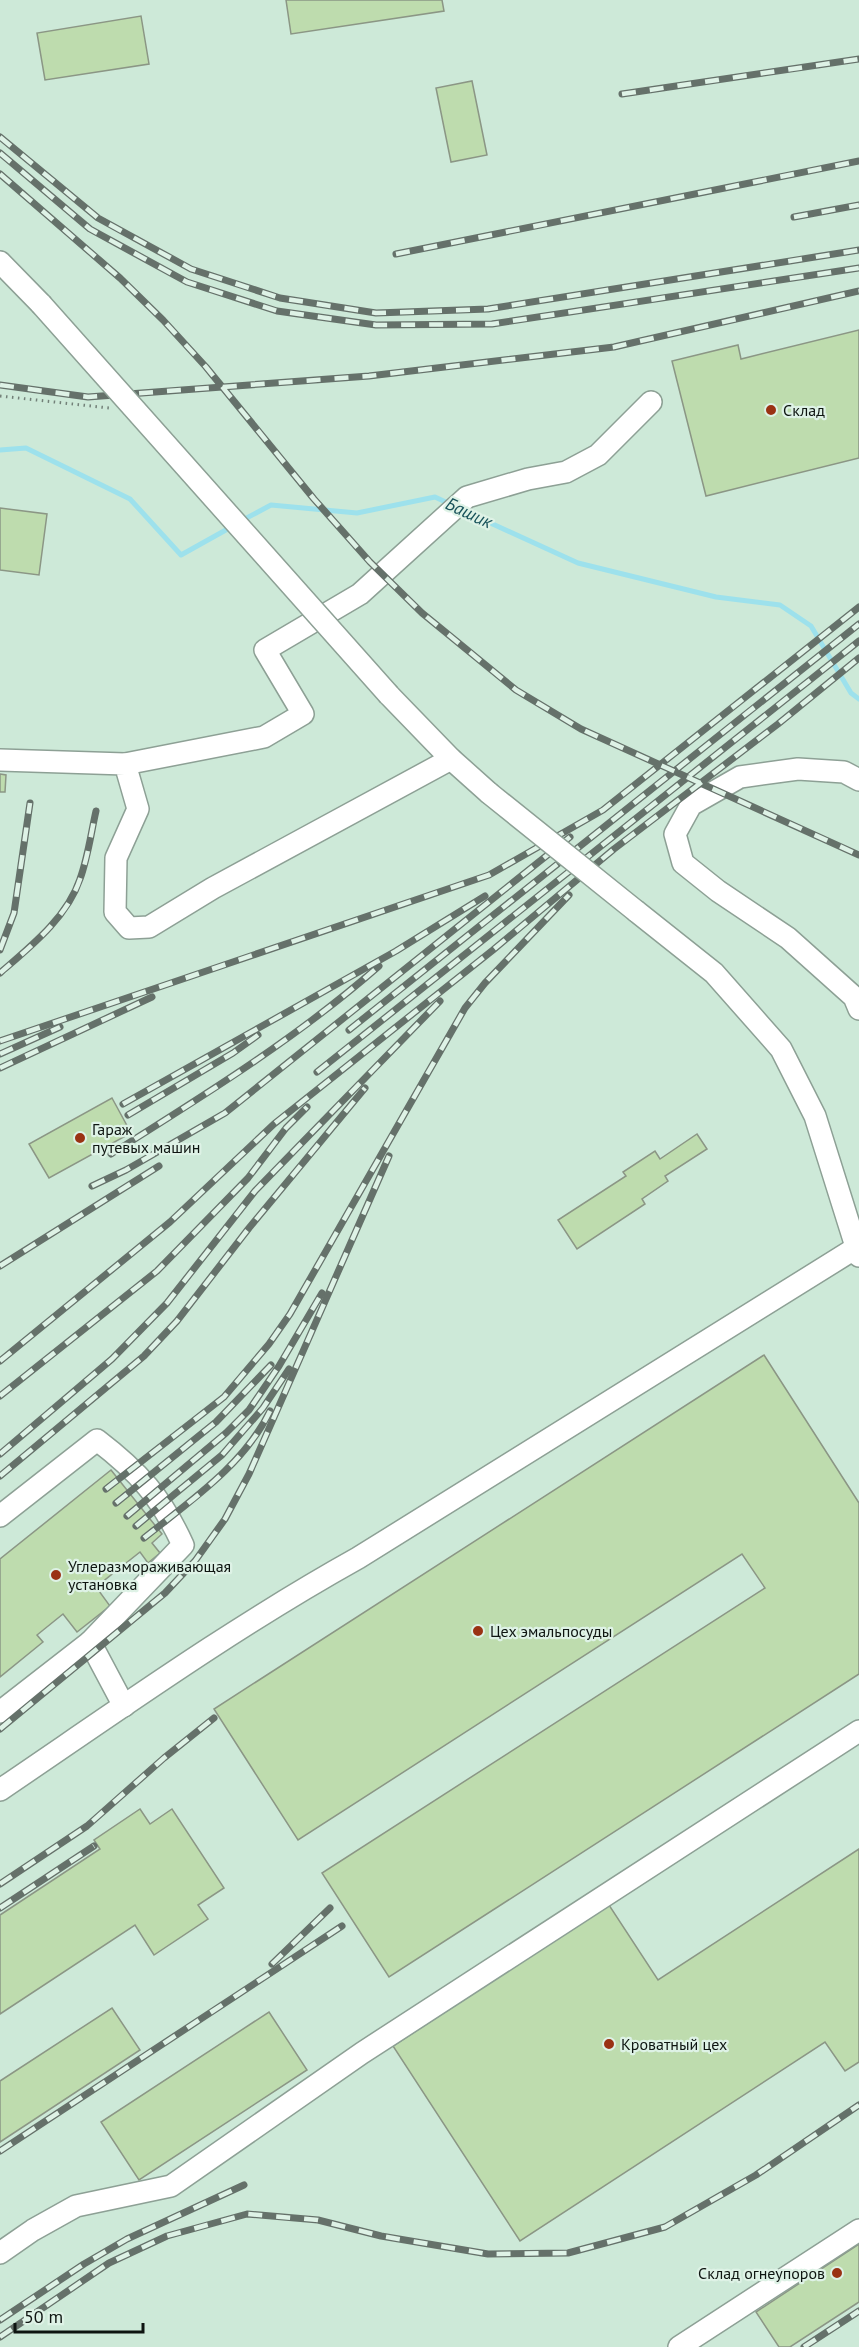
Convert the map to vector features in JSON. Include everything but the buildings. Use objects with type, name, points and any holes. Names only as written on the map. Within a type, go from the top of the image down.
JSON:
[{"type":"lane","points":[[0,262],[41,304],[389,694],[451,759],[489,793],[714,973],[781,1049],[815,1116],[858,1250],[358,1558],[294,1594],[191,1659],[0,1790]]},
{"type":"lane","points":[[0,760],[125,765],[264,737],[303,714],[265,650],[360,594],[466,497],[528,479],[566,472],[598,455],[651,402]]},
{"type":"lane","points":[[125,765],[138,809],[116,858],[116,912],[129,928],[149,927],[213,888],[451,759]]},
{"type":"lane","points":[[859,780],[844,772],[798,769],[740,777],[691,805],[675,834],[683,863],[718,891],[789,938],[854,997],[859,1009]]},
{"type":"lane","points":[[0,1516],[97,1440],[133,1467],[170,1517],[183,1545],[90,1642],[0,1712]]},
{"type":"lane","points":[[90,1642],[124,1706]]},
{"type":"lane","points":[[0,2253],[33,2230],[76,2206],[171,2186],[362,2054],[859,1731]]},
{"type":"lane","points":[[679,2347],[859,2230]]},
{"type":"path","points":[[0,396],[111,408]]},
{"type":"shaded area","points":[[0,0],[859,0],[859,2347],[0,2347]]},
{"type":"waterway","name":"Башик","points":[[0,450],[26,448],[130,499],[181,555],[233,526]]},
{"type":"waterway","name":"Башик","points":[[241,521],[271,505],[357,513],[435,497],[452,505]]},
{"type":"waterway","name":"Башик","points":[[460,509],[578,563],[716,597],[780,605],[811,626],[851,693],[859,699]]},
{"type":"railway","points":[[622,94],[859,59]]},
{"type":"railway","points":[[0,137],[98,218],[191,269],[280,298],[376,313],[488,309],[859,250]]},
{"type":"railway","points":[[0,153],[90,229],[187,282],[277,311],[376,325],[492,324],[859,268]]},
{"type":"railway","points":[[396,254],[859,161]]},
{"type":"railway","points":[[0,174],[120,278],[163,320],[206,367],[314,499],[370,562],[422,613],[516,690],[581,729],[859,855]]},
{"type":"railway","points":[[794,217],[859,205]]},
{"type":"railway","points":[[0,385],[88,397],[369,376],[614,347],[859,291]]},
{"type":"railway","points":[[0,1041],[489,875],[603,810],[859,607]]},
{"type":"railway","points":[[349,1030],[859,624]]},
{"type":"railway","points":[[317,1072],[859,641]]},
{"type":"railway","points":[[0,1361],[170,1222],[274,1124],[493,950],[614,849],[778,724],[859,658]]},
{"type":"railway","points":[[0,950],[14,913],[30,803]]},
{"type":"railway","points":[[0,973],[46,931],[74,893],[83,871],[96,811]]},
{"type":"railway","points":[[92,1186],[126,1170],[225,1113],[570,837]]},
{"type":"railway","points":[[106,1489],[224,1397],[269,1344],[290,1314],[465,1008],[485,983],[569,895]]},
{"type":"railway","points":[[123,1104],[396,951],[485,896]]},
{"type":"railway","points":[[111,1154],[282,1042],[379,966]]},
{"type":"railway","points":[[0,1068],[152,997]]},
{"type":"railway","points":[[0,1454],[112,1359],[167,1303],[255,1191],[440,1001]]},
{"type":"railway","points":[[0,1054],[60,1027]]},
{"type":"railway","points":[[128,1115],[233,1053],[258,1035]]},
{"type":"railway","points":[[0,1476],[144,1356],[177,1321],[249,1228],[365,1088]]},
{"type":"railway","points":[[0,1396],[157,1271],[248,1178],[286,1128],[307,1107]]},
{"type":"railway","points":[[0,1729],[165,1593],[195,1561],[225,1519],[249,1474],[389,1156]]},
{"type":"railway","points":[[0,1266],[159,1166]]},
{"type":"railway","points":[[127,1516],[226,1433],[249,1410],[279,1366],[322,1293]]},
{"type":"railway","points":[[116,1503],[216,1422],[271,1365]]},
{"type":"railway","points":[[136,1526],[222,1455],[263,1408],[289,1369]]},
{"type":"railway","points":[[144,1538],[197,1496],[231,1465],[246,1448],[270,1411]]},
{"type":"railway","points":[[0,1884],[87,1826],[164,1758],[214,1718]]},
{"type":"railway","points":[[0,1908],[94,1846]]},
{"type":"railway","points":[[272,1964],[330,1908]]},
{"type":"railway","points":[[0,2151],[342,1926]]},
{"type":"railway","points":[[0,2337],[109,2263],[167,2236],[247,2214],[318,2220],[381,2236],[488,2254],[568,2253],[665,2227],[756,2175],[859,2105]]},
{"type":"railway","points":[[0,2320],[84,2264],[127,2239],[244,2185]]},
{"type":"railway","points":[[804,2347],[859,2311]]},
{"type":"place","name":"Склад","points":[[771,410]]},
{"type":"place","name":"Гараж путевых машин","points":[[80,1138]]},
{"type":"place","name":"Углеразмораживающая установка","points":[[56,1575]]},
{"type":"place","name":"Цех эмальпосуды","points":[[478,1631]]},
{"type":"place","name":"Кроватный цех","points":[[609,2044]]},
{"type":"place","name":"Склад огнеупоров","points":[[837,2273]]}]
